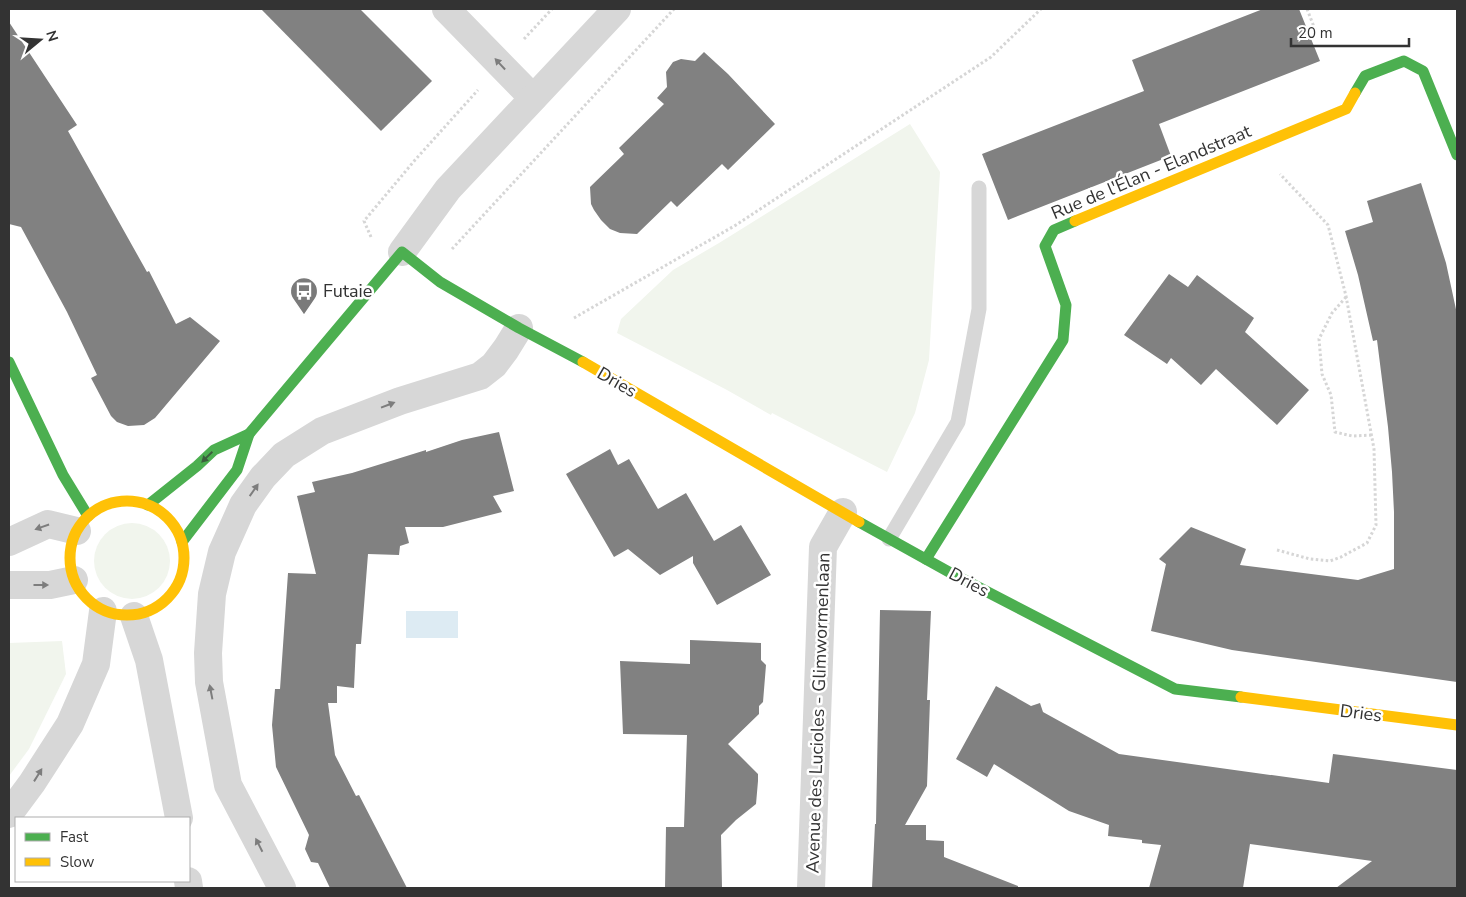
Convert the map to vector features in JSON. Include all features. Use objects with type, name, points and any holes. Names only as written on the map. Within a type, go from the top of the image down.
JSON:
[{"type":"street","points":[[446,9],[534,98]]},
{"type":"street","points":[[182,542],[237,470],[249,434],[394,262],[448,189],[618,9]]},
{"type":"street","name":"Rue de l'Élan - Elandstraat","points":[[926,559],[1063,340],[1066,305],[1045,246],[1054,230],[1346,108],[1365,76],[1404,61],[1423,71],[1457,155]]},
{"type":"street","name":"Dries","points":[[394,262],[429,273],[440,282],[519,328],[889,539],[1175,689],[1457,725]]},
{"type":"street","points":[[282,888],[228,785],[209,682],[208,653],[212,594],[222,552],[230,533],[248,498],[263,477],[284,455],[322,431],[400,401],[480,376],[494,365],[519,328]]},
{"type":"street","points":[[9,362],[63,475],[82,523]]},
{"type":"street","points":[[148,505],[214,450],[249,434]]},
{"type":"street","points":[[126,501],[148,505],[164,513],[175,526],[182,542],[185,559],[182,575],[176,590],[164,603],[150,611],[134,616],[118,615],[103,611],[86,598],[74,580],[70,563],[71,546],[82,523],[106,505],[126,501]]},
{"type":"street","name":"Avenue des Lucioles - Glimwormenlaan","points":[[811,888],[823,547],[843,512]]},
{"type":"street","points":[[9,542],[48,524],[82,523]]},
{"type":"street","points":[[9,585],[50,585],[74,580]]},
{"type":"street","points":[[9,814],[32,783],[70,724],[96,664],[103,611]]},
{"type":"street","points":[[134,616],[149,660],[179,817]]},
{"type":"lane","points":[[889,539],[958,422],[979,309],[979,188]]},
{"type":"path","points":[[394,262],[364,221],[415,160],[552,9]]},
{"type":"path","points":[[429,273],[674,9]]},
{"type":"path","points":[[572,320],[736,225],[991,57],[1041,9]]},
{"type":"path","points":[[1306,9],[1316,32]]},
{"type":"path","points":[[1253,147],[1328,225],[1346,296],[1374,449],[1376,525],[1367,543],[1330,561],[1310,559],[1277,550]]},
{"type":"path","points":[[1346,296],[1332,313],[1319,340],[1322,374],[1331,395],[1335,432],[1352,436],[1372,435]]},
{"type":"shaded area","points":[[910,124],[940,172],[929,360],[915,413],[887,472],[772,413],[771,415],[617,333],[621,319],[673,270]]},
{"type":"shaded area","points":[[140,523],[153,529],[164,540],[170,553],[168,576],[153,593],[140,599],[124,599],[111,593],[96,576],[94,553],[100,540],[117,525]]},
{"type":"shaded area","points":[[406,611],[458,611],[458,638],[406,638]]},
{"type":"shaded area","points":[[62,641],[66,674],[29,749],[9,776],[9,643]]},
{"type":"building","points":[[261,9],[360,9],[432,81],[381,131]]},
{"type":"building","points":[[1263,9],[1299,9],[1320,61],[1159,124],[1171,156],[1008,220],[982,154],[1144,91],[1132,60]]},
{"type":"building","points":[[9,22],[77,125],[68,131],[147,272],[149,271],[176,324],[190,317],[220,341],[155,418],[144,425],[128,426],[117,422],[111,416],[91,378],[97,375],[67,312],[21,227],[9,224]]},
{"type":"building","points":[[704,52],[728,74],[775,124],[728,170],[722,164],[677,207],[671,201],[637,234],[620,233],[610,229],[601,220],[591,204],[590,187],[624,154],[619,148],[664,104],[657,98],[667,87],[666,72],[673,62],[681,59],[695,61]]},
{"type":"building","points":[[1421,183],[1446,263],[1457,314],[1457,682],[1232,650],[1151,631],[1166,564],[1159,559],[1191,527],[1246,549],[1240,565],[1358,580],[1394,569],[1392,472],[1377,340],[1373,341],[1358,275],[1345,231],[1373,222],[1367,201]]},
{"type":"building","points":[[1169,274],[1188,287],[1197,275],[1254,318],[1245,332],[1309,390],[1277,425],[1216,369],[1201,385],[1171,358],[1167,364],[1124,335]]},
{"type":"building","points":[[499,432],[514,491],[493,496],[502,512],[443,527],[405,527],[409,543],[400,546],[399,555],[368,554],[361,644],[356,644],[354,688],[337,686],[337,703],[328,703],[335,755],[356,796],[359,795],[407,888],[330,888],[318,863],[311,862],[305,849],[309,835],[276,767],[272,725],[275,689],[280,689],[288,573],[316,574],[297,496],[315,492],[312,482],[352,473],[462,440]]},
{"type":"building","points":[[610,449],[618,465],[629,459],[658,509],[686,493],[714,541],[741,525],[771,575],[717,605],[693,563],[693,556],[660,575],[628,549],[614,557],[566,474]]},
{"type":"building","points":[[880,610],[931,611],[927,700],[930,700],[927,786],[905,825],[926,825],[926,840],[944,841],[944,857],[1018,886],[1018,888],[872,888],[876,824]]},
{"type":"building","points":[[690,640],[761,643],[761,660],[766,665],[763,702],[759,706],[759,714],[728,744],[758,774],[758,781],[756,804],[721,835],[722,888],[665,888],[666,827],[684,827],[687,735],[623,734],[620,661],[690,664]]},
{"type":"building","points":[[996,686],[1031,706],[1040,703],[1043,712],[1119,754],[1329,783],[1333,754],[1457,770],[1457,888],[1336,888],[1372,861],[1250,844],[1243,888],[1149,888],[1161,845],[1142,843],[1142,840],[1108,836],[1109,825],[1069,811],[994,764],[987,777],[956,759]]},
{"type":"traffic: fast","points":[[1355,93],[1365,76],[1404,61],[1423,71],[1457,155]]},
{"type":"traffic: fast","points":[[926,559],[1063,340],[1066,305],[1045,246],[1054,230],[1075,221]]},
{"type":"traffic: fast","points":[[182,542],[237,470],[249,434],[402,252],[440,282],[519,328],[583,362]]},
{"type":"traffic: fast","points":[[9,362],[63,475],[88,516]]},
{"type":"traffic: fast","points":[[148,505],[214,450],[249,434]]},
{"type":"traffic: fast","points":[[859,522],[949,572],[1175,689],[1241,697]]},
{"type":"traffic: slow","points":[[1075,221],[1346,109],[1355,93]]},
{"type":"traffic: slow","points":[[583,362],[859,522]]},
{"type":"traffic: slow","points":[[127,501],[149,505],[159,510],[175,526],[180,536],[184,558],[180,580],[175,590],[159,606],[149,611],[127,615],[105,611],[95,606],[79,590],[74,580],[70,558],[74,536],[79,526],[95,510],[105,505],[127,501]]},
{"type":"traffic: slow","points":[[1241,697],[1457,725]]},
{"type":"place","name":"Futaie","points":[[304,315]]}]
